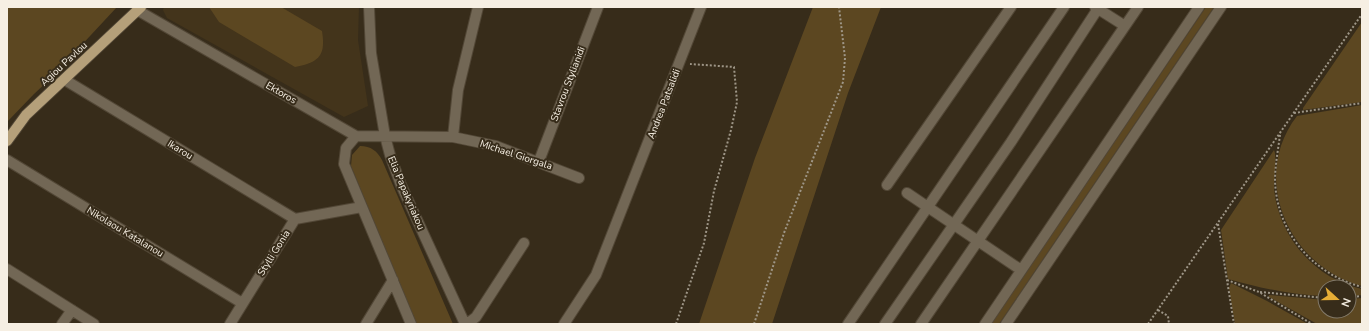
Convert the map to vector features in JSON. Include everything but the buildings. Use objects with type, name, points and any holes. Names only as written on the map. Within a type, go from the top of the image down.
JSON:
[{"type":"main road","name":"Agiou Pavlou","points":[[7,141],[26,115],[65,80],[139,8]]},
{"type":"street","name":"Elia Papakyriakou","points":[[369,7],[371,53],[385,136],[401,185],[466,324]]},
{"type":"street","points":[[453,136],[458,90],[478,7]]},
{"type":"street","name":"Stavrou Stylianidi","points":[[539,161],[598,7]]},
{"type":"street","name":"Andrea Patsalidi","points":[[564,324],[596,275],[701,7]]},
{"type":"street","points":[[887,185],[1011,7]]},
{"type":"street","points":[[848,324],[1064,7]]},
{"type":"street","points":[[885,324],[1011,142],[1097,7],[1125,26]]},
{"type":"street","points":[[921,324],[1138,7]]},
{"type":"street","points":[[985,324],[1199,7]]},
{"type":"street","points":[[1006,324],[1221,7]]},
{"type":"street","name":"Ektoros","points":[[139,8],[356,136]]},
{"type":"street","name":"Ikarou","points":[[65,80],[295,219]]},
{"type":"street","name":"Michael Giorgala","points":[[356,136],[453,136],[496,146],[539,161],[579,178]]},
{"type":"street","points":[[356,136],[346,148],[344,164],[411,324]]},
{"type":"street","name":"Nikolaou Katalanou","points":[[7,160],[242,303]]},
{"type":"street","points":[[907,193],[1021,270]]},
{"type":"street","name":"Stylli Gonia","points":[[230,324],[295,219],[362,207]]},
{"type":"street","points":[[466,324],[476,317],[524,243]]},
{"type":"street","points":[[7,269],[94,324]]},
{"type":"street","points":[[366,324],[393,280]]},
{"type":"street","points":[[62,324],[72,310]]},
{"type":"path","points":[[754,324],[784,233],[843,82],[845,44],[839,7]]},
{"type":"path","points":[[1148,324],[1362,14]]},
{"type":"path","points":[[676,324],[704,243],[714,191],[723,163],[737,102],[734,67],[681,61]]},
{"type":"path","points":[[1294,113],[1362,103]]},
{"type":"path","points":[[1280,134],[1275,180],[1280,208],[1289,232],[1304,254],[1322,270],[1342,281],[1362,287]]},
{"type":"path","points":[[1218,223],[1234,324]]},
{"type":"path","points":[[1227,280],[1259,292],[1312,324]]},
{"type":"path","points":[[1259,292],[1317,297]]},
{"type":"path","points":[[1158,310],[1168,316],[1170,324]]},
{"type":"shaded area","points":[[7,7],[117,7],[50,79],[7,122]]},
{"type":"shaded area","points":[[164,7],[359,7],[358,40],[368,106],[344,117],[167,18],[163,10]]},
{"type":"shaded area","points":[[209,7],[281,7],[322,31],[322,52],[310,63],[295,67],[219,22]]},
{"type":"shaded area","points":[[813,7],[881,7],[848,93],[772,324],[699,324],[755,158]]},
{"type":"shaded area","points":[[1206,7],[1214,7],[999,324],[991,324]]},
{"type":"shaded area","points":[[1362,22],[1362,102],[1303,110],[1303,108]]},
{"type":"shaded area","points":[[1362,105],[1362,286],[1357,284],[1357,279],[1344,279],[1336,276],[1314,260],[1297,240],[1284,217],[1277,192],[1277,166],[1283,140],[1297,116]]},
{"type":"shaded area","points":[[360,146],[373,150],[382,160],[453,324],[416,324],[351,166],[352,155]]},
{"type":"shaded area","points":[[1274,150],[1274,189],[1277,207],[1283,223],[1302,253],[1315,266],[1335,279],[1317,279],[1317,295],[1288,293],[1228,279],[1221,230]]},
{"type":"shaded area","points":[[1231,283],[1308,324],[1235,324],[1229,288]]},
{"type":"shaded area","points":[[1357,288],[1362,289],[1362,295],[1357,295]]},
{"type":"shaded area","points":[[1269,295],[1317,299],[1317,319],[1357,319],[1357,298],[1362,298],[1362,324],[1317,324],[1269,297]]}]
